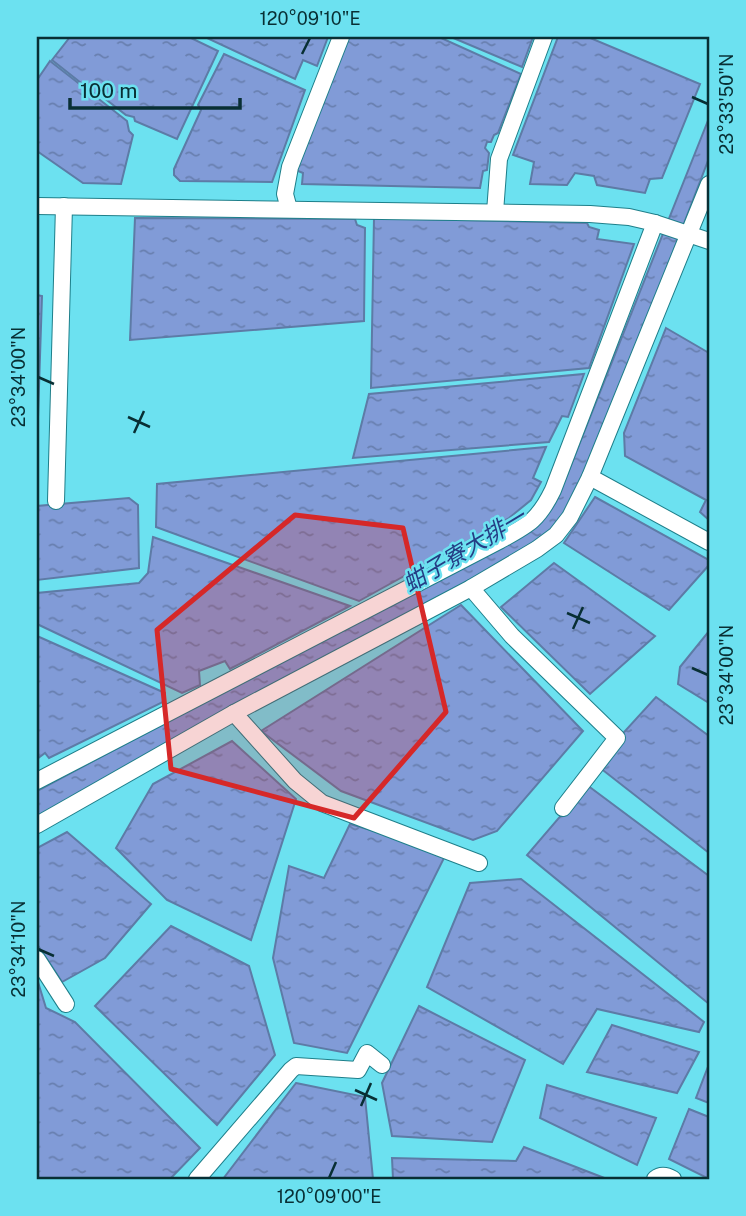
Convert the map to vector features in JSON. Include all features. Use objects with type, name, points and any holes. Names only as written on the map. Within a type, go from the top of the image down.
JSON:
[{"type":"street","points":[[289,209],[285,194],[290,167],[341,37]]},
{"type":"street","points":[[495,212],[499,159],[544,37]]},
{"type":"street","points":[[37,825],[234,713],[471,588],[556,535],[570,517],[590,477],[709,184]]},
{"type":"street","points":[[37,206],[590,214],[629,217],[709,241]]},
{"type":"street","points":[[56,501],[64,206]]},
{"type":"street","points":[[37,782],[528,525],[540,515],[553,490],[654,223]]},
{"type":"street","points":[[590,477],[709,542]]},
{"type":"street","points":[[471,588],[532,655],[617,738],[563,808]]},
{"type":"street","points":[[234,713],[295,781],[321,803],[479,863]]},
{"type":"street","points":[[37,959],[66,1004]]},
{"type":"street","points":[[197,1179],[296,1066],[358,1070],[368,1053],[382,1065]]},
{"type":"street","points":[[655,1179],[666,1175],[673,1179]]},
{"type":"highlighted area","points":[[295,515],[403,528],[446,712],[354,818],[171,769],[157,630]]},
{"type":"water","points":[[70,37],[189,37],[218,51],[177,139],[135,121],[134,117],[126,115],[99,94],[95,94],[52,60]]},
{"type":"water","points":[[205,37],[328,37],[317,66],[303,60],[295,79]]},
{"type":"water","points":[[340,37],[439,37],[521,74],[498,133],[491,142],[487,142],[487,170],[483,171],[480,188],[302,184],[303,173],[293,169]]},
{"type":"water","points":[[451,37],[533,37],[522,67]]},
{"type":"water","points":[[558,37],[588,37],[700,84],[662,178],[650,179],[645,193],[597,185],[594,176],[575,173],[567,185],[530,184],[534,162],[513,155]]},
{"type":"water","points":[[224,54],[305,90],[272,182],[180,181],[174,175],[174,169],[201,110],[198,105]]},
{"type":"water","points":[[50,61],[127,121],[129,131],[133,135],[121,184],[83,183],[37,151],[37,80]]},
{"type":"water","points":[[709,118],[709,158],[583,488],[539,546],[37,824],[37,791],[536,525],[567,475]]},
{"type":"water","points":[[135,218],[355,219],[357,225],[365,228],[364,321],[130,340]]},
{"type":"water","points":[[374,218],[587,223],[589,227],[599,230],[597,239],[634,244],[589,368],[371,388]]},
{"type":"water","points":[[37,295],[42,296],[37,447]]},
{"type":"water","points":[[666,328],[709,353],[709,520],[700,512],[706,500],[625,456],[624,433]]},
{"type":"water","points":[[584,374],[568,417],[562,416],[549,442],[353,458],[369,394]]},
{"type":"water","points":[[546,447],[533,478],[541,482],[531,500],[509,518],[359,601],[156,527],[157,484]]},
{"type":"water","points":[[595,497],[709,560],[709,565],[669,610],[564,543]]},
{"type":"water","points":[[129,498],[138,505],[139,568],[37,580],[37,506]]},
{"type":"water","points":[[153,537],[350,606],[230,669],[225,661],[199,671],[200,685],[182,693],[37,624],[37,593],[139,583],[148,573]]},
{"type":"water","points":[[554,563],[655,636],[590,694],[501,607]]},
{"type":"water","points":[[461,605],[583,731],[497,831],[473,840],[341,791],[261,731]]},
{"type":"water","points":[[709,631],[709,703],[678,684],[680,667]]},
{"type":"water","points":[[37,636],[165,693],[165,701],[49,758],[45,753],[37,759]]},
{"type":"water","points":[[656,697],[709,736],[709,853],[595,764]]},
{"type":"water","points":[[232,741],[296,799],[251,940],[167,900],[116,848],[153,784]]},
{"type":"water","points":[[587,785],[709,876],[709,1004],[527,855]]},
{"type":"water","points":[[350,824],[447,852],[347,1053],[294,1043],[273,958],[289,866],[324,878]]},
{"type":"water","points":[[67,832],[151,904],[105,958],[62,982],[37,944],[37,848]]},
{"type":"water","points":[[521,879],[704,1022],[699,1032],[597,1009],[563,1064],[427,987],[470,883]]},
{"type":"water","points":[[171,926],[249,966],[275,1055],[217,1125],[95,1006]]},
{"type":"water","points":[[38,982],[46,1008],[75,1022],[200,1148],[170,1179],[37,1179]]},
{"type":"water","points":[[419,1006],[525,1060],[492,1142],[392,1136],[382,1083]]},
{"type":"water","points":[[612,1025],[699,1052],[677,1093],[587,1072]]},
{"type":"water","points":[[709,1064],[709,1103],[696,1098]]},
{"type":"water","points":[[296,1083],[365,1097],[373,1179],[223,1179]]},
{"type":"water","points":[[547,1085],[656,1118],[637,1165],[540,1118]]},
{"type":"water","points":[[689,1109],[709,1117],[709,1179],[669,1159]]},
{"type":"water","points":[[524,1147],[607,1179],[393,1179],[392,1158],[516,1161]]},
{"type":"water label","name":"蚶子寮大排一","points":[[464,550]]}]
